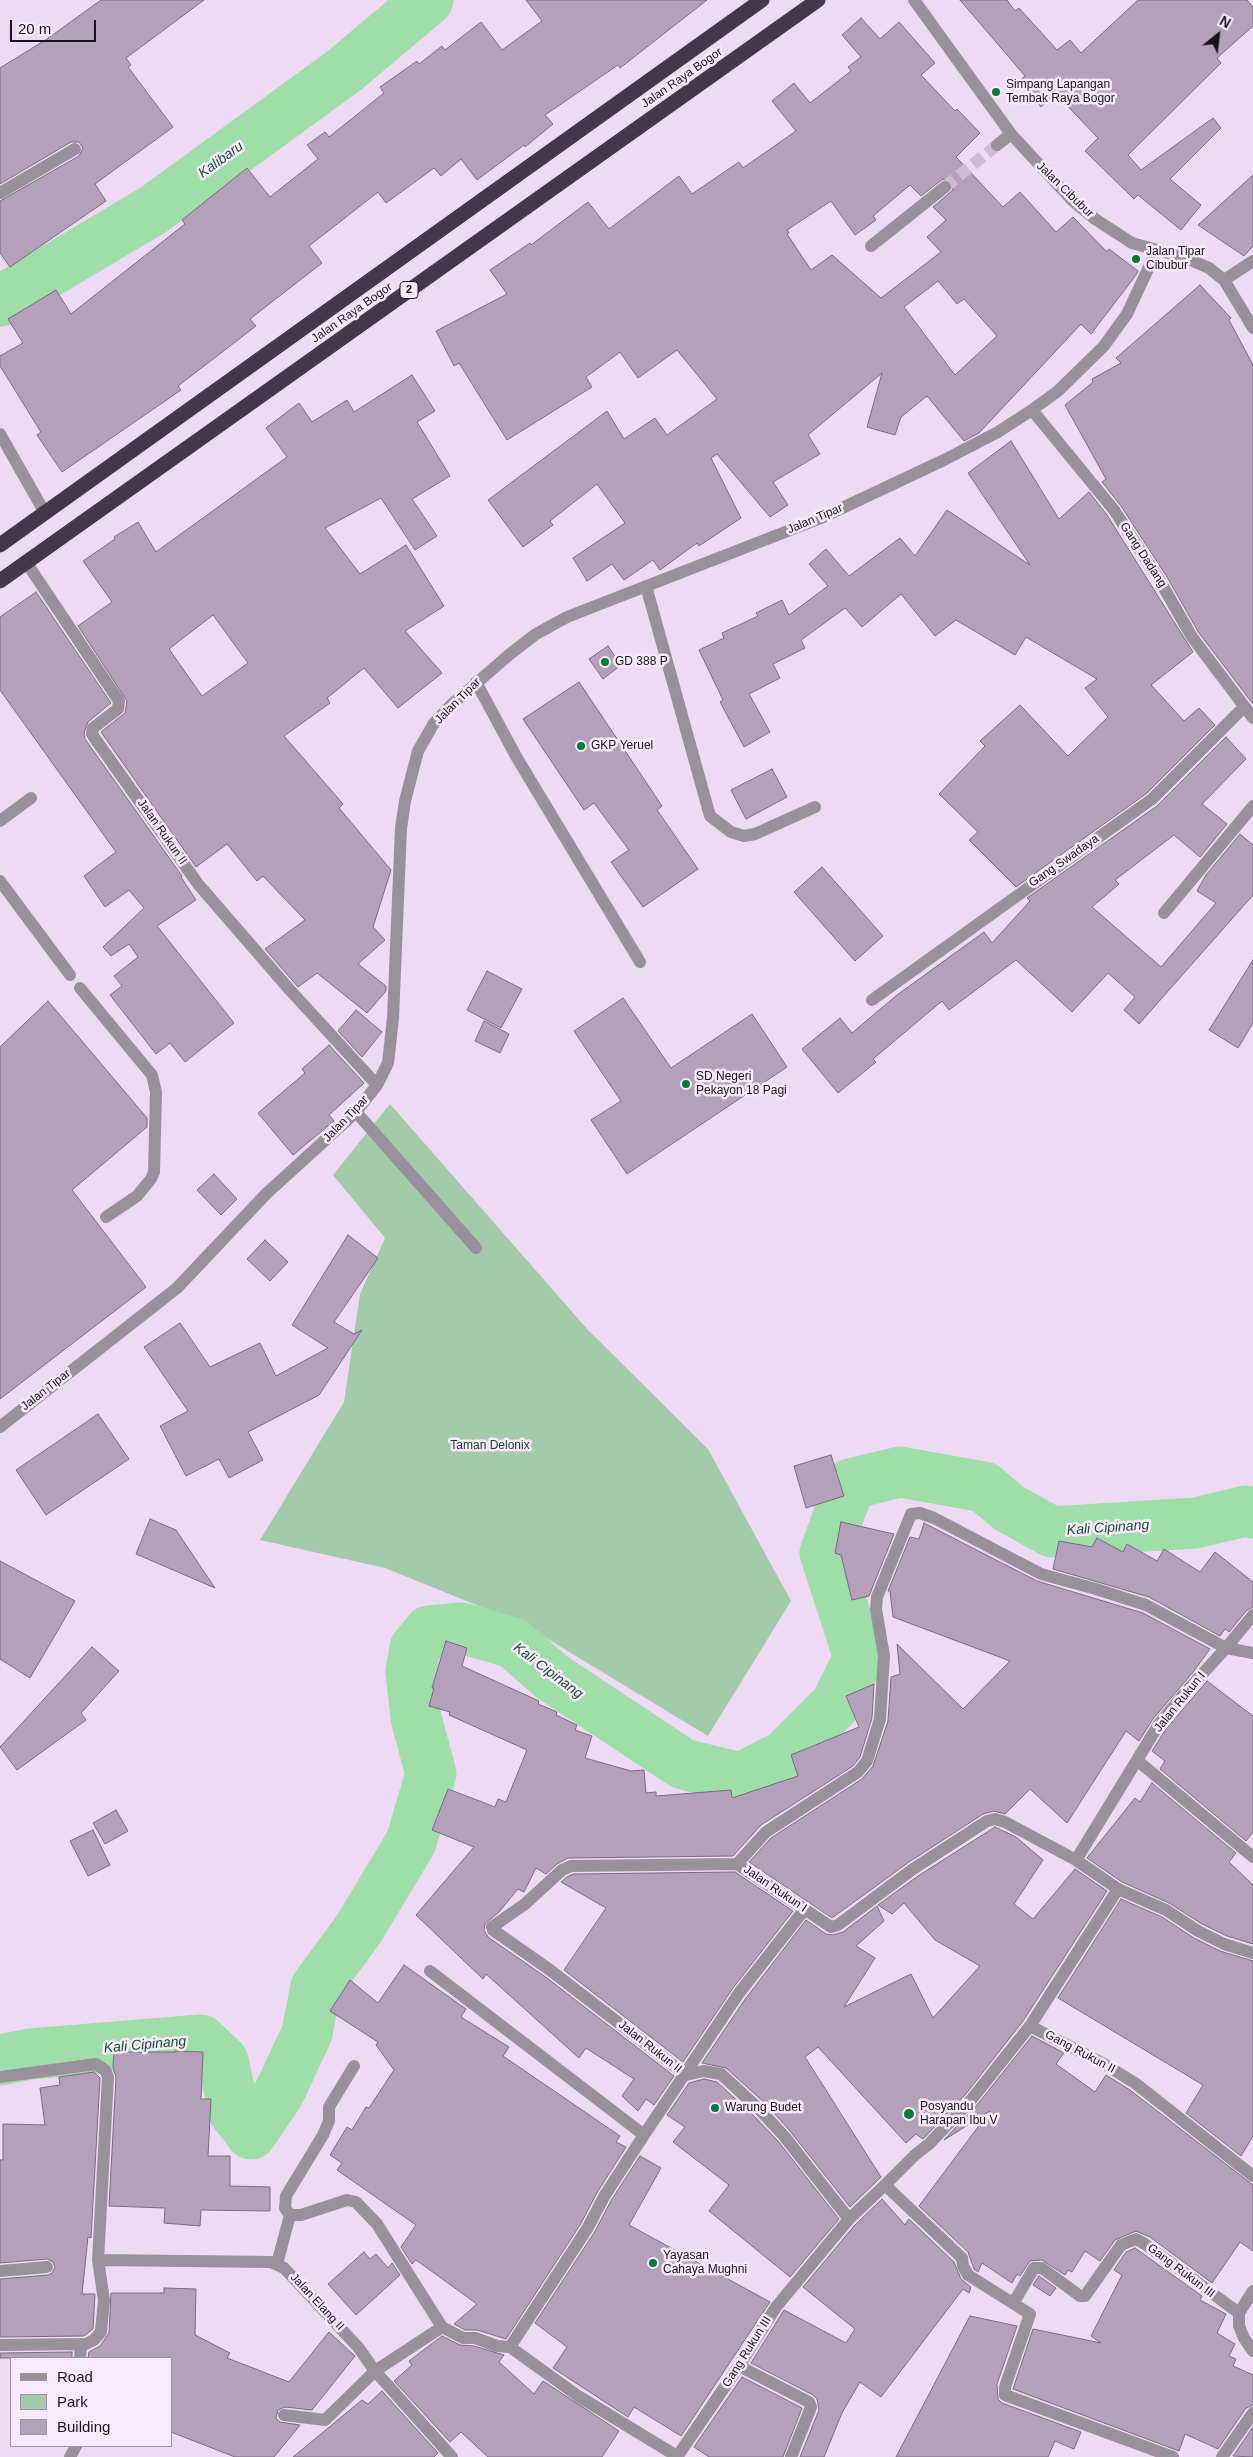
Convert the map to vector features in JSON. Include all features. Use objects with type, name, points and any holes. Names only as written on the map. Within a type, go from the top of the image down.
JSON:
[{"type":"highway","name":"Jalan Raya Bogor","points":[[0,545],[762,0]]},
{"type":"highway","name":"Jalan Raya Bogor","points":[[0,581],[818,0]]},
{"type":"street","name":"Jalan Cibubur","points":[[914,0],[1011,134],[1072,200],[1095,219],[1132,243],[1156,252],[1199,263],[1224,280],[1253,328]]},
{"type":"street","points":[[997,145],[1011,134]]},
{"type":"street","points":[[0,192],[75,149]]},
{"type":"street","points":[[871,246],[945,187]]},
{"type":"street","name":"Jalan Tipar","points":[[0,1426],[176,1288],[266,1194],[356,1112],[377,1085],[388,1063],[391,1040],[400,891],[401,828],[408,786],[418,751],[434,723],[476,682],[536,634],[567,617],[820,518],[952,456],[998,432],[1032,410],[1058,390],[1109,339],[1127,314],[1156,252]]},
{"type":"street","points":[[1224,280],[1253,261]]},
{"type":"street","name":"Gang Dadang","points":[[1032,410],[1114,510],[1150,564],[1192,637],[1253,718]]},
{"type":"street","points":[[0,434],[45,513]]},
{"type":"street","name":"Jalan Rukun II","points":[[26,562],[119,701],[118,709],[93,728],[92,734],[96,740],[198,884],[288,990],[377,1085]]},
{"type":"street","points":[[646,586],[710,816],[731,832],[744,836],[755,834],[815,807]]},
{"type":"street","points":[[476,682],[517,758],[640,962]]},
{"type":"street","name":"Gang Swadaya","points":[[872,1000],[1152,799],[1244,708]]},
{"type":"street","points":[[0,822],[32,798]]},
{"type":"street","points":[[1164,913],[1253,806]]},
{"type":"street","points":[[0,881],[70,975]]},
{"type":"street","points":[[80,988],[152,1075],[156,1092],[154,1172],[151,1179],[137,1196],[106,1217]]},
{"type":"street","points":[[356,1112],[476,1248]]},
{"type":"street","points":[[737,1864],[766,1832],[858,1772],[867,1761],[880,1719],[884,1656],[876,1609],[877,1597],[911,1514],[920,1513],[934,1518],[1041,1574],[1146,1605],[1226,1648],[1253,1653]]},
{"type":"street","name":"Jalan Rukun I","points":[[1076,1860],[1159,1724],[1253,1615]]},
{"type":"street","points":[[1138,1761],[1253,1857]]},
{"type":"street","name":"Jalan Rukun I","points":[[550,1970],[492,1929],[524,1904],[562,1870],[572,1866],[737,1864],[831,1927],[838,1925],[913,1869],[987,1821],[995,1819],[1005,1822],[1076,1860],[1118,1889],[1166,1910],[1224,1944],[1253,1954]]},
{"type":"street","points":[[1030,2026],[1118,1889]]},
{"type":"street","points":[[290,2216],[301,2215],[347,2200],[356,2202],[377,2224],[442,2327],[463,2338],[475,2338],[497,2346],[510,2347],[587,2229],[605,2195],[739,1993],[805,1910]]},
{"type":"street","name":"Jalan Rukun II","points":[[550,1970],[686,2075],[704,2070],[721,2074],[760,2110],[784,2136],[849,2219]]},
{"type":"street","points":[[430,1971],[644,2135]]},
{"type":"street","name":"Gang Rukun II","points":[[885,2185],[915,2155],[930,2144],[971,2100],[1030,2026],[1104,2064],[1135,2083],[1253,2176]]},
{"type":"street","points":[[0,2077],[96,2064],[105,2070],[108,2077],[98,2260],[104,2300],[101,2332],[94,2340],[81,2344],[0,2345]]},
{"type":"street","points":[[277,2264],[290,2216],[285,2208],[286,2196],[323,2135],[329,2121],[329,2107],[354,2066]]},
{"type":"street","points":[[885,2185],[962,2258],[963,2266],[968,2275],[1014,2302],[1030,2314],[1005,2387],[1005,2395],[1174,2457]]},
{"type":"street","name":"Gang Rukun III","points":[[510,2347],[578,2396],[675,2454],[679,2454],[739,2366],[776,2307],[849,2219],[885,2185]]},
{"type":"street","name":"Gang Rukun III","points":[[1014,2302],[1034,2268],[1042,2268],[1080,2296],[1085,2296],[1121,2245],[1136,2239],[1239,2313]]},
{"type":"street","name":"Jalan Elang II","points":[[98,2260],[271,2262],[277,2264],[295,2278],[358,2347],[375,2371],[452,2457]]},
{"type":"street","points":[[0,2271],[47,2267]]},
{"type":"street","points":[[1253,2291],[1239,2313],[1240,2326],[1244,2338],[1253,2351]]},
{"type":"street","points":[[284,2416],[325,2420],[375,2371],[442,2327]]},
{"type":"street","points":[[80,2357],[81,2344]]},
{"type":"street","points":[[739,2366],[809,2402],[811,2407],[791,2457]]},
{"type":"street","points":[[1222,2457],[1253,2413]]},
{"type":"green space","name":"Taman Delonix","points":[[390,1104],[588,1330],[708,1449],[791,1601],[708,1736],[523,1624],[385,1568],[260,1540],[344,1402],[360,1294],[385,1238],[333,1175]]},
{"type":"building","points":[[101,0],[204,0],[126,58],[131,65],[128,67],[173,127],[95,184],[106,201],[10,267],[0,253],[0,201],[79,156],[83,148],[79,142],[71,142],[0,184],[0,68],[47,39]]},
{"type":"building","points":[[526,0],[707,0],[620,68],[618,65],[545,115],[553,124],[525,147],[524,145],[477,180],[461,159],[441,176],[434,168],[386,203],[378,192],[309,246],[322,263],[250,319],[256,326],[178,386],[181,390],[62,472],[37,435],[41,432],[0,366],[0,356],[23,343],[8,319],[56,290],[71,314],[185,224],[182,220],[247,168],[270,197],[318,159],[307,145],[325,132],[329,137],[384,93],[380,87],[417,61],[419,64],[442,46],[445,50],[481,22],[502,50],[542,21]]},
{"type":"building","points":[[960,0],[1007,0],[1015,11],[1019,8],[1057,50],[1070,40],[1081,53],[1138,0],[1247,0],[1253,7],[1253,26],[1217,58],[1221,63],[1128,155],[1141,170],[1213,118],[1221,128],[1170,179],[1201,205],[1181,230],[1138,195],[1134,199],[1085,151],[1098,138],[1056,94],[1041,107],[1019,81],[1025,76]]},
{"type":"building","points":[[861,18],[880,39],[899,22],[935,63],[921,75],[955,111],[957,109],[980,133],[956,157],[1003,207],[1020,192],[1056,232],[1073,217],[1107,252],[1109,249],[1138,271],[1136,275],[1091,334],[1081,324],[979,433],[964,441],[927,396],[901,417],[895,435],[867,427],[882,373],[808,435],[820,454],[773,482],[788,505],[770,517],[717,454],[711,458],[741,518],[699,546],[697,543],[660,570],[653,560],[624,580],[612,564],[587,581],[573,558],[625,523],[597,484],[550,521],[553,525],[523,547],[488,500],[607,411],[624,439],[655,418],[667,435],[717,399],[677,350],[638,378],[620,352],[586,377],[592,387],[507,440],[459,363],[454,366],[436,331],[507,294],[490,270],[530,243],[531,245],[588,202],[609,229],[679,176],[692,194],[739,162],[743,168],[796,131],[772,101],[794,83],[810,103],[851,71],[848,67],[861,57],[842,35]],"holes":[[[943,179],[951,182],[953,190],[933,207],[946,220],[927,237],[941,252],[881,298],[832,255],[811,270],[787,234],[789,233],[787,230],[831,201],[855,235],[876,220],[873,216],[910,185],[921,196]],[[938,281],[957,304],[964,299],[997,336],[955,375],[904,307]]]},
{"type":"building","points":[[1253,175],[1253,246],[1244,256],[1198,225]]},
{"type":"building","points":[[1200,285],[1231,318],[1229,320],[1253,365],[1253,704],[1199,633],[1167,577],[1121,506],[1102,482],[1106,479],[1065,405],[1093,382],[1092,379],[1121,363],[1116,358]]},
{"type":"building","points":[[412,375],[435,411],[417,422],[450,476],[412,499],[437,536],[415,550],[381,498],[325,528],[360,574],[406,545],[444,606],[405,631],[442,673],[398,708],[364,668],[327,698],[330,703],[284,736],[343,804],[339,808],[391,870],[373,927],[385,940],[358,964],[386,986],[386,991],[367,1013],[317,973],[298,987],[265,949],[305,920],[263,876],[257,881],[227,844],[196,867],[101,732],[125,713],[127,701],[78,626],[112,602],[83,561],[115,539],[114,537],[138,522],[156,552],[287,457],[266,428],[299,403],[312,422],[347,400],[354,412]],"holes":[[[213,615],[248,663],[202,696],[169,649]]]},
{"type":"building","points":[[1011,441],[1059,519],[1089,492],[1107,515],[1193,652],[1151,685],[1184,721],[1199,708],[1215,725],[1147,793],[1016,887],[969,840],[978,832],[939,794],[985,746],[980,741],[1020,705],[1068,756],[1108,717],[1085,688],[1097,679],[1026,637],[1015,655],[956,620],[935,636],[901,594],[862,627],[845,608],[801,640],[805,648],[773,664],[780,678],[749,694],[770,732],[744,747],[720,702],[723,700],[699,650],[724,638],[722,633],[758,616],[756,613],[782,600],[789,615],[828,586],[809,564],[826,549],[849,576],[900,538],[915,556],[947,510],[1030,565],[968,473]]},
{"type":"building","points":[[36,592],[111,703],[88,722],[84,733],[85,739],[182,876],[196,900],[157,926],[234,1023],[185,1062],[170,1043],[156,1054],[110,995],[122,986],[114,976],[138,957],[129,944],[111,956],[103,947],[144,908],[129,890],[105,907],[84,876],[116,852],[0,690],[0,617]]},
{"type":"building","name":"GD 388 P","points":[[608,646],[621,665],[603,679],[589,659]]},
{"type":"building","points":[[579,682],[662,806],[657,810],[698,869],[643,907],[611,862],[629,850],[594,803],[584,810],[523,719]]},
{"type":"building","points":[[1226,737],[1246,759],[1202,804],[1227,824],[1200,857],[1174,835],[1115,880],[1119,884],[1092,907],[1161,967],[1216,903],[1197,891],[1206,875],[1240,834],[1253,845],[1253,895],[1139,1024],[1124,1010],[1135,997],[1108,973],[1072,1012],[1016,960],[949,1010],[942,1001],[873,1059],[876,1062],[838,1093],[802,1049],[840,1018],[852,1033],[897,995],[984,932],[992,943],[1030,901],[1027,898],[1157,806]]},
{"type":"building","points":[[772,769],[787,797],[746,819],[731,790]]},
{"type":"building","points":[[822,867],[883,936],[855,961],[794,892]]},
{"type":"building","points":[[1253,960],[1253,1023],[1238,1048],[1209,1030]]},
{"type":"building","points":[[487,971],[522,989],[501,1028],[467,1010]]},
{"type":"building","name":"SD Negeri Pekayon 18 Pagi","points":[[623,998],[671,1068],[752,1014],[787,1067],[627,1174],[591,1120],[621,1101],[574,1031]]},
{"type":"building","points":[[48,1001],[147,1118],[147,1127],[72,1190],[146,1287],[0,1399],[0,1047]]},
{"type":"building","points":[[356,1010],[382,1032],[362,1057],[338,1031]]},
{"type":"building","points":[[484,1021],[509,1034],[500,1053],[475,1041]]},
{"type":"building","points":[[329,1045],[364,1083],[329,1115],[334,1121],[293,1155],[258,1113],[305,1073],[302,1069]]},
{"type":"building","points":[[214,1174],[237,1199],[221,1215],[197,1190]]},
{"type":"building","points":[[348,1235],[378,1258],[334,1322],[354,1334],[362,1330],[319,1395],[248,1432],[263,1460],[229,1478],[219,1459],[186,1476],[160,1426],[188,1411],[144,1347],[180,1323],[210,1367],[260,1343],[276,1376],[328,1348],[292,1325]]},
{"type":"building","points":[[265,1240],[288,1262],[270,1281],[247,1259]]},
{"type":"building","points":[[98,1414],[129,1459],[46,1515],[16,1470]]},
{"type":"building","points":[[831,1455],[844,1496],[806,1508],[794,1466]]},
{"type":"building","points":[[150,1519],[176,1530],[215,1588],[136,1554]]},
{"type":"building","points":[[841,1522],[894,1534],[869,1596],[852,1600],[841,1555],[835,1553]]},
{"type":"building","points":[[924,1523],[1037,1581],[1143,1613],[1210,1649],[1153,1719],[1139,1741],[1126,1731],[1067,1823],[1030,1789],[1005,1814],[994,1811],[983,1814],[909,1862],[832,1918],[749,1862],[771,1838],[862,1779],[873,1766],[888,1721],[891,1677],[900,1674],[897,1644],[963,1709],[1010,1661],[893,1617],[890,1591],[888,1591],[910,1537],[919,1539]]},
{"type":"building","points":[[1097,1538],[1123,1552],[1127,1544],[1157,1561],[1164,1549],[1200,1572],[1215,1552],[1253,1582],[1253,1607],[1247,1610],[1229,1632],[1225,1629],[1220,1636],[1149,1597],[1053,1569],[1059,1541],[1092,1547]]},
{"type":"building","points":[[0,1561],[75,1601],[30,1678],[0,1659]]},
{"type":"building","points":[[446,1641],[467,1648],[462,1666],[539,1701],[538,1704],[557,1712],[556,1715],[577,1725],[575,1730],[592,1736],[585,1758],[631,1771],[644,1770],[646,1793],[656,1792],[656,1796],[731,1790],[732,1798],[798,1776],[791,1755],[859,1727],[846,1696],[874,1684],[872,1718],[860,1757],[853,1766],[761,1825],[733,1856],[568,1858],[557,1864],[546,1874],[536,1868],[524,1892],[518,1889],[499,1912],[485,1924],[484,1930],[488,1937],[547,1978],[674,2076],[654,2105],[646,2099],[638,2111],[622,2096],[634,2079],[586,2048],[579,2058],[486,1974],[483,1979],[416,1915],[474,1847],[432,1830],[448,1789],[495,1807],[498,1799],[506,1802],[527,1750],[449,1715],[450,1712],[429,1706],[434,1688],[432,1688]]},
{"type":"building","points":[[92,1647],[119,1671],[81,1713],[86,1720],[17,1770],[0,1747]]},
{"type":"building","points":[[1207,1681],[1253,1716],[1253,1832],[1246,1841],[1160,1769],[1165,1761],[1152,1751],[1166,1729]]},
{"type":"building","points":[[1152,1783],[1236,1853],[1229,1862],[1253,1885],[1253,1944],[1227,1936],[1202,1924],[1169,1903],[1122,1882],[1087,1858],[1135,1798],[1140,1802]]},
{"type":"building","points":[[116,1810],[128,1831],[105,1844],[93,1823]]},
{"type":"building","points":[[995,1827],[1016,1837],[1043,1860],[1014,1904],[1033,1919],[1075,1869],[1107,1891],[1023,2021],[965,2095],[923,2139],[916,2134],[906,2143],[818,2047],[805,2057],[881,2177],[850,2207],[790,2131],[766,2104],[726,2068],[702,2063],[746,1998],[806,1920],[826,1934],[833,1935],[843,1932],[877,1906],[884,1921],[856,1946],[875,1958],[844,2007],[911,1974],[933,2018],[980,1966],[935,1940],[904,1903],[892,1914],[878,1905],[918,1876]]},
{"type":"building","points":[[93,1830],[110,1865],[88,1876],[70,1841]]},
{"type":"building","points":[[735,1872],[793,1911],[733,1988],[683,2062],[564,1970],[606,1908],[561,1882],[567,1877],[573,1874]]},
{"type":"building","points":[[1121,1899],[1162,1917],[1194,1938],[1220,1951],[1253,1961],[1253,2136],[1241,2156],[1186,2113],[1203,2085],[1058,1998]]},
{"type":"building","points":[[404,1965],[466,2009],[461,2017],[509,2047],[503,2056],[620,2136],[616,2142],[626,2147],[598,2191],[580,2225],[506,2339],[477,2330],[465,2330],[454,2324],[477,2304],[416,2260],[412,2264],[401,2247],[416,2225],[337,2170],[342,2163],[330,2155],[347,2127],[352,2130],[366,2107],[369,2108],[394,2070],[376,2045],[378,2042],[330,2011],[350,1980],[378,2003]]},
{"type":"building","points":[[1032,2036],[1064,2053],[1056,2064],[1095,2092],[1106,2075],[1130,2090],[1253,2185],[1253,2251],[1240,2242],[1212,2283],[1150,2237],[1136,2231],[1115,2240],[1100,2261],[1085,2251],[1072,2272],[1068,2270],[1065,2275],[1042,2260],[1030,2261],[1020,2276],[1017,2274],[1012,2283],[982,2263],[978,2272],[974,2269],[968,2252],[919,2206],[990,2111],[944,2140],[977,2105]]},
{"type":"building","points":[[114,2052],[203,2052],[201,2099],[211,2099],[208,2156],[230,2156],[230,2186],[270,2187],[270,2211],[201,2210],[200,2226],[164,2223],[165,2208],[109,2206],[116,2077],[113,2067]]},
{"type":"building","points":[[94,2072],[100,2078],[91,2238],[88,2237],[82,2294],[95,2294],[93,2329],[84,2336],[0,2337],[0,2279],[48,2275],[52,2273],[55,2267],[53,2262],[47,2259],[0,2263],[0,2160],[3,2160],[3,2124],[45,2125],[40,2088],[60,2085],[59,2077]]},
{"type":"building","points":[[704,2079],[717,2082],[754,2116],[778,2141],[839,2219],[790,2277],[709,2211],[729,2185],[673,2142],[685,2127],[667,2115],[689,2083]]},
{"type":"building","points":[[640,2156],[661,2168],[629,2225],[770,2302],[681,2436],[634,2407],[628,2417],[553,2368],[567,2347],[535,2323],[594,2233],[612,2199]]},
{"type":"building","points":[[882,2199],[905,2225],[909,2219],[954,2262],[961,2279],[971,2287],[969,2293],[963,2289],[881,2397],[860,2382],[842,2413],[824,2457],[800,2457],[819,2410],[817,2399],[813,2395],[751,2363],[784,2310],[846,2343],[855,2329],[803,2287],[855,2225]]},
{"type":"building","points":[[1135,2248],[1202,2296],[1200,2300],[1226,2314],[1217,2333],[1235,2344],[1229,2356],[1236,2359],[1233,2366],[1253,2375],[1253,2405],[1246,2408],[1218,2449],[1185,2434],[1179,2451],[1013,2389],[1033,2329],[1101,2343],[1091,2336],[1122,2275],[1114,2270],[1126,2252]]},
{"type":"building","points":[[364,2252],[370,2259],[376,2254],[388,2268],[392,2263],[400,2275],[356,2315],[328,2284]]},
{"type":"building","points":[[1039,2276],[1056,2288],[1050,2296],[1033,2285]]},
{"type":"building","points":[[164,2288],[196,2289],[195,2335],[230,2353],[227,2358],[289,2382],[329,2332],[355,2356],[312,2410],[285,2407],[278,2410],[276,2418],[280,2422],[300,2425],[274,2457],[235,2457],[172,2432],[172,2357],[88,2357],[89,2352],[100,2346],[109,2333],[111,2293],[164,2293]]},
{"type":"building","points":[[970,2316],[1017,2326],[997,2384],[998,2399],[1002,2403],[1081,2432],[1074,2449],[1055,2441],[1048,2457],[896,2457]]},
{"type":"building","points":[[442,2336],[460,2345],[474,2346],[504,2355],[499,2362],[534,2394],[543,2381],[619,2431],[602,2457],[488,2457],[461,2432],[450,2442],[394,2381],[412,2365],[409,2361]]},
{"type":"building","points":[[72,2352],[72,2357],[0,2358],[0,2353]]},
{"type":"building","points":[[742,2377],[802,2408],[783,2457],[709,2457],[694,2447]]},
{"type":"building","points":[[382,2391],[438,2453],[434,2457],[293,2457],[362,2400],[368,2404]]},
{"type":"building","points":[[1253,2427],[1253,2457],[1233,2456]]},
{"type":"waterway","name":"Kalibaru","points":[[0,301],[153,210],[345,70],[428,0]]},
{"type":"waterway","name":"Kali Cipinang","points":[[0,2060],[30,2054],[201,2040],[223,2061],[234,2112],[251,2134],[279,2093],[307,2033],[316,1987],[358,1930],[411,1842],[431,1774],[416,1718],[411,1671],[415,1648],[429,1631],[462,1628],[513,1643],[552,1677],[683,1764],[741,1778],[785,1755],[836,1704],[859,1658],[825,1553],[850,1484],[900,1472],[984,1487],[1009,1508],[1052,1532],[1195,1523],[1246,1511],[1253,1513]]},
{"type":"tunnel","points":[[945,187],[997,145]]},
{"type":"place","name":"Simpang Lapangan Tembak Raya Bogor","points":[[996,92]]},
{"type":"place","name":"Jalan Tipar Cibubur","points":[[1136,259]]},
{"type":"place","name":"GD 388 P","points":[[605,662]]},
{"type":"place","name":"GKP Yeruel","points":[[581,746]]},
{"type":"place","name":"SD Negeri Pekayon 18 Pagi","points":[[686,1084]]},
{"type":"place","name":"Warung Budet","points":[[715,2108]]},
{"type":"place","name":"Posyandu Harapan Ibu V","points":[[909,2114]]},
{"type":"place","name":"Yayasan Cahaya Mughni","points":[[653,2263]]}]
